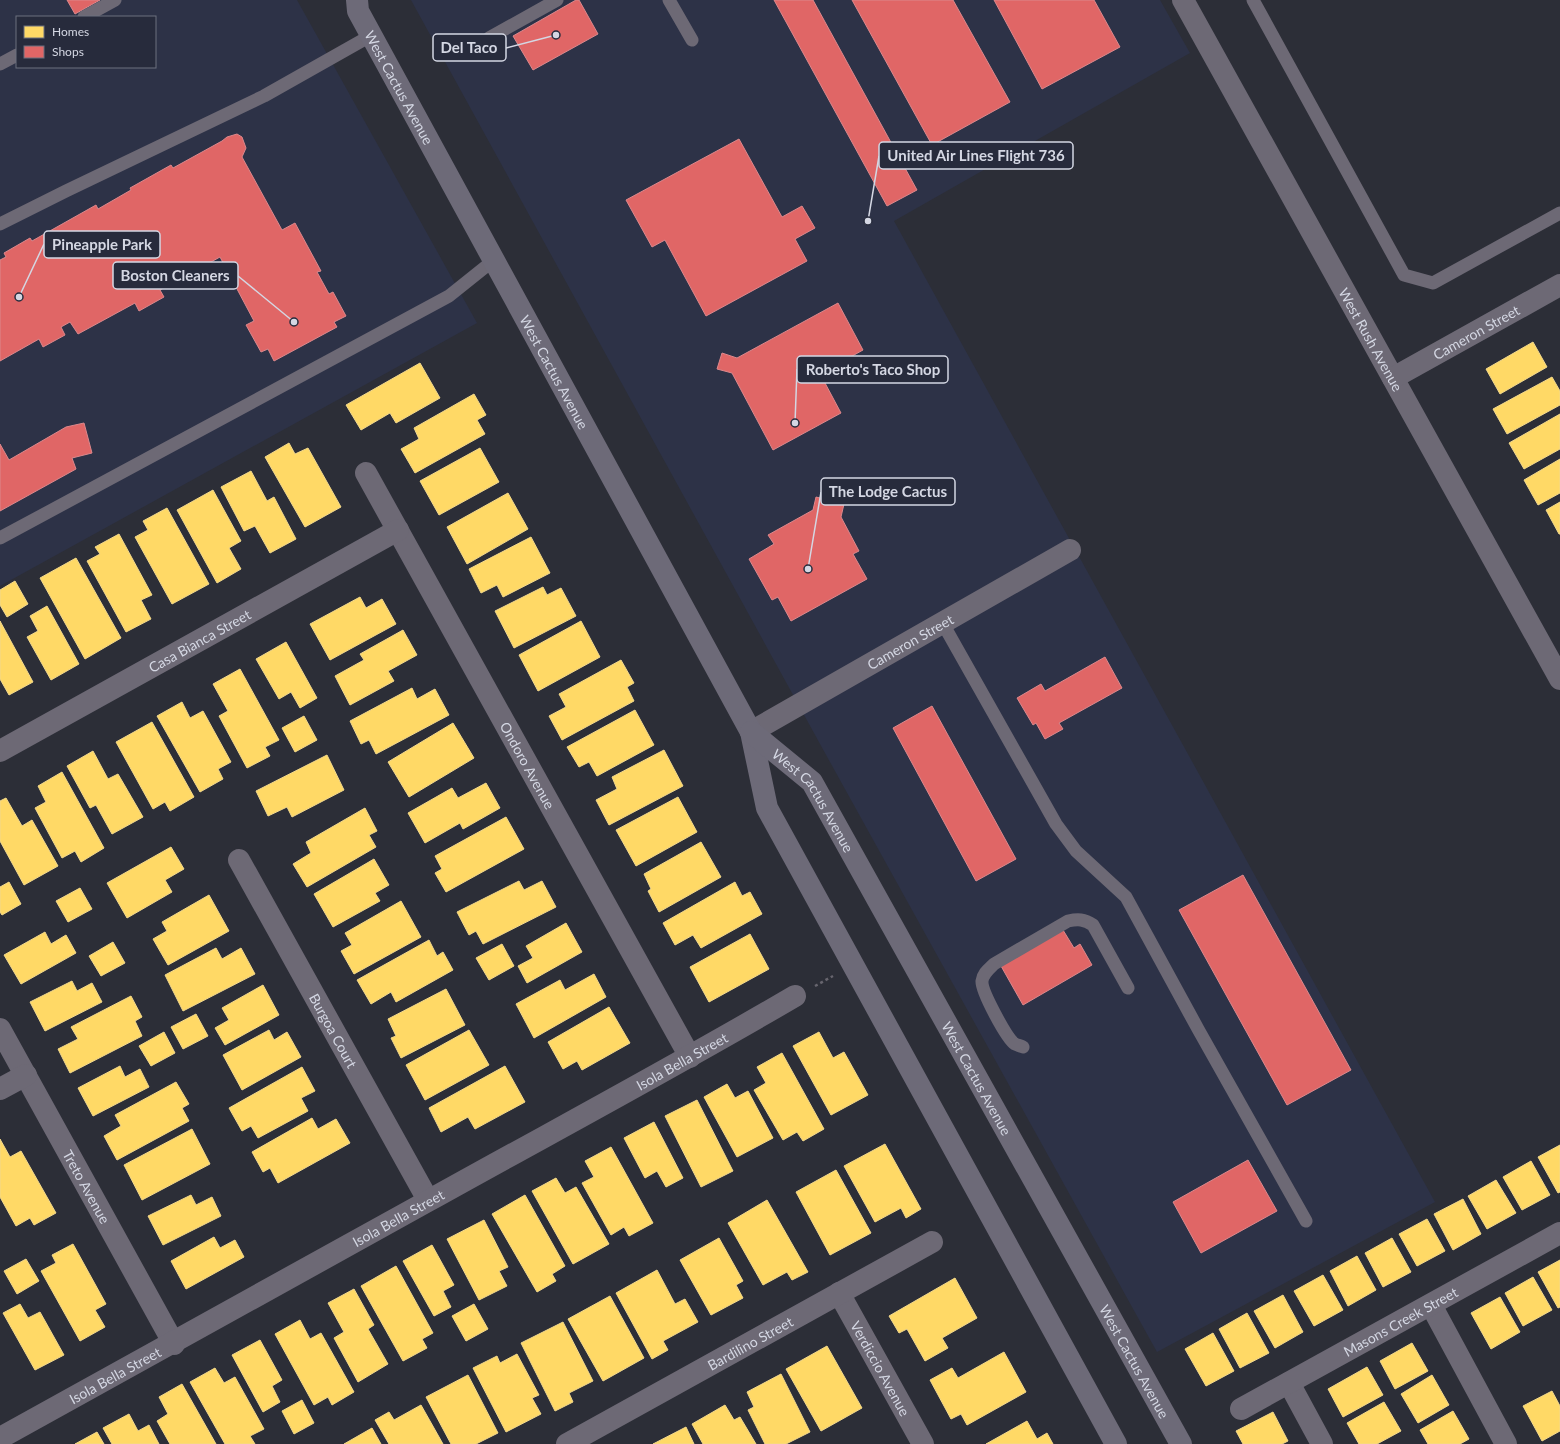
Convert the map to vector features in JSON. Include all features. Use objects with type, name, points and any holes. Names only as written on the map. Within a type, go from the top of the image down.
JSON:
[{"type":"main road","name":"West Cactus Avenue","points":[[353,4],[372,35],[751,732],[767,808],[1116,1444]]},
{"type":"main road","name":"West Cactus Avenue","points":[[751,732],[812,782],[1181,1444]]},
{"type":"street","name":"West Rush Avenue","points":[[1183,0],[1560,679]]},
{"type":"street","name":"Cameron Street","points":[[1393,378],[1560,285]]},
{"type":"street","name":"Ondoro Avenue","points":[[366,473],[690,1058]]},
{"type":"street","name":"Casa Bianca Street","points":[[0,752],[398,530]]},
{"type":"street","name":"Cameron Street","points":[[751,732],[1070,550]]},
{"type":"street","name":"Burgoa Court","points":[[239,860],[428,1200]]},
{"type":"street","name":"Isola Bella Street","points":[[0,1438],[174,1344],[428,1200],[690,1058],[795,996]]},
{"type":"street","name":"Treto Avenue","points":[[0,1029],[174,1344]]},
{"type":"street","points":[[0,1089],[26,1075]]},
{"type":"street","name":"Masons Creek Street","points":[[1241,1409],[1560,1233]]},
{"type":"street","name":"Bardilino Street","points":[[567,1444],[932,1242]]},
{"type":"street","name":"Verdiccio Avenue","points":[[839,1293],[923,1444]]},
{"type":"street","points":[[1431,1305],[1506,1444]]},
{"type":"street","points":[[1289,1383],[1322,1444]]},
{"type":"lane","points":[[86,16],[115,0]]},
{"type":"lane","points":[[489,38],[557,0]]},
{"type":"lane","points":[[669,0],[692,40]]},
{"type":"lane","points":[[1253,0],[1404,275],[1433,283],[1560,213]]},
{"type":"lane","points":[[0,224],[264,96],[372,35]]},
{"type":"lane","points":[[0,64],[16,56]]},
{"type":"lane","points":[[0,538],[449,296],[494,260]]},
{"type":"lane","points":[[942,622],[1056,824],[1076,851],[1126,897],[1198,1030],[1306,1221]]},
{"type":"lane","points":[[1023,1047],[1014,1044],[1008,1037],[986,996],[982,982],[985,972],[994,964],[1068,921],[1078,919],[1087,921],[1093,926],[1128,988]]},
{"type":"shaded area","points":[[0,0],[297,0],[477,323],[0,586]]},
{"type":"shaded area","points":[[411,0],[1160,0],[1190,53],[894,221],[1435,1202],[1157,1352],[825,753]]},
{"type":"building: Homes","points":[[1533,342],[1547,367],[1500,394],[1486,369]]},
{"type":"building: Homes","points":[[420,363],[440,398],[396,423],[390,413],[361,430],[346,405]]},
{"type":"building: Homes","points":[[1552,377],[1560,391],[1560,405],[1507,434],[1493,409]]},
{"type":"building: Homes","points":[[474,394],[486,415],[477,420],[485,434],[415,473],[401,449],[419,439],[414,428]]},
{"type":"building: Homes","points":[[1560,414],[1560,449],[1524,469],[1509,443]]},
{"type":"building: Homes","points":[[289,443],[295,454],[308,448],[341,507],[305,527],[265,457]]},
{"type":"building: Homes","points":[[480,448],[499,482],[439,515],[420,481]]},
{"type":"building: Homes","points":[[1560,459],[1560,493],[1538,505],[1524,480]]},
{"type":"building: Homes","points":[[251,471],[267,501],[274,497],[296,539],[270,553],[255,526],[244,531],[221,487]]},
{"type":"building: Homes","points":[[213,490],[241,541],[229,548],[241,569],[217,583],[177,510]]},
{"type":"building: Homes","points":[[508,493],[528,529],[467,564],[447,527]]},
{"type":"building: Homes","points":[[1560,502],[1560,534],[1559,534],[1546,510]]},
{"type":"building: Homes","points":[[167,508],[209,584],[172,604],[135,537],[148,530],[143,521]]},
{"type":"building: Homes","points":[[119,534],[152,595],[141,600],[151,619],[126,632],[87,561],[100,554],[95,547]]},
{"type":"building: Homes","points":[[531,537],[550,573],[503,597],[497,585],[481,593],[469,569]]},
{"type":"building: Homes","points":[[76,558],[121,638],[85,659],[40,578]]},
{"type":"building: Homes","points":[[15,581],[28,604],[7,617],[0,605],[0,590]]},
{"type":"building: Homes","points":[[543,587],[547,595],[561,588],[576,616],[514,648],[495,611]]},
{"type":"building: Homes","points":[[360,597],[366,608],[382,599],[396,624],[330,660],[310,624]]},
{"type":"building: Homes","points":[[47,606],[79,664],[51,680],[27,637],[38,631],[30,616]]},
{"type":"building: Homes","points":[[0,621],[33,682],[9,695],[0,679]]},
{"type":"building: Homes","points":[[581,621],[600,657],[538,691],[519,655]]},
{"type":"building: Homes","points":[[403,630],[417,655],[388,671],[394,681],[350,705],[335,676],[364,660],[360,654]]},
{"type":"building: Homes","points":[[286,642],[317,698],[300,708],[291,692],[279,699],[256,659]]},
{"type":"building: Homes","points":[[621,660],[634,683],[627,687],[634,701],[562,740],[549,716],[566,707],[559,694]]},
{"type":"building: Homes","points":[[240,669],[279,740],[265,747],[270,756],[247,768],[219,716],[228,711],[213,684]]},
{"type":"building: Homes","points":[[412,688],[417,699],[435,689],[449,715],[376,754],[369,740],[361,744],[350,721]]},
{"type":"building: Homes","points":[[182,702],[190,718],[203,711],[231,762],[218,769],[223,779],[200,792],[157,716]]},
{"type":"building: Homes","points":[[635,710],[654,745],[597,776],[589,762],[579,767],[567,747]]},
{"type":"building: Homes","points":[[304,716],[317,740],[295,752],[282,728]]},
{"type":"building: Homes","points":[[152,722],[194,797],[170,811],[165,802],[153,809],[116,742]]},
{"type":"building: Homes","points":[[453,723],[474,758],[409,797],[388,762]]},
{"type":"building: Homes","points":[[664,750],[683,786],[609,825],[596,800],[617,789],[612,777]]},
{"type":"building: Homes","points":[[93,751],[108,779],[118,774],[143,817],[112,834],[96,805],[90,808],[67,766]]},
{"type":"building: Homes","points":[[327,755],[344,790],[292,817],[287,807],[268,816],[256,791]]},
{"type":"building: Homes","points":[[62,772],[104,848],[81,862],[75,851],[62,858],[35,808],[46,802],[38,786]]},
{"type":"building: Homes","points":[[486,783],[500,808],[463,829],[460,823],[425,843],[408,813],[452,788],[458,798]]},
{"type":"building: Homes","points":[[678,797],[697,832],[636,866],[616,830]]},
{"type":"building: Homes","points":[[6,798],[22,826],[32,820],[58,866],[24,885],[0,841],[0,801]]},
{"type":"building: Homes","points":[[365,808],[377,831],[369,835],[376,847],[307,887],[293,864],[311,853],[306,842]]},
{"type":"building: Homes","points":[[506,817],[524,849],[446,892],[435,873],[442,869],[435,856]]},
{"type":"building: Homes","points":[[701,842],[721,877],[659,912],[648,891],[651,889],[644,874]]},
{"type":"building: Homes","points":[[171,847],[184,869],[165,880],[172,892],[127,918],[107,883]]},
{"type":"building: Homes","points":[[374,859],[389,885],[375,893],[380,901],[333,927],[314,894]]},
{"type":"building: Homes","points":[[519,881],[524,890],[542,881],[556,907],[483,944],[476,931],[469,935],[457,912]]},
{"type":"building: Homes","points":[[9,882],[21,904],[2,915],[0,912],[0,887]]},
{"type":"building: Homes","points":[[735,882],[742,896],[750,892],[762,914],[701,948],[693,935],[675,945],[663,923]]},
{"type":"building: Homes","points":[[80,888],[92,909],[68,922],[56,901]]},
{"type":"building: Homes","points":[[209,895],[229,931],[168,965],[153,939],[167,931],[162,922]]},
{"type":"building: Homes","points":[[401,901],[421,937],[354,974],[341,951],[352,945],[345,933]]},
{"type":"building: Homes","points":[[566,923],[582,952],[527,983],[518,966],[533,958],[526,946]]},
{"type":"building: Homes","points":[[45,932],[51,944],[66,935],[76,953],[21,984],[4,955]]},
{"type":"building: Homes","points":[[750,934],[769,969],[709,1002],[690,967]]},
{"type":"building: Homes","points":[[429,940],[437,956],[443,952],[453,970],[396,1002],[391,992],[371,1004],[357,980]]},
{"type":"building: Homes","points":[[113,942],[125,963],[101,976],[89,956]]},
{"type":"building: Homes","points":[[502,944],[514,966],[489,980],[476,958]]},
{"type":"building: Homes","points":[[216,948],[222,959],[241,948],[255,974],[183,1011],[165,975]]},
{"type":"building: Homes","points":[[594,974],[606,997],[534,1038],[516,1004],[560,980],[565,990]]},
{"type":"building: Homes","points":[[72,981],[77,991],[92,983],[102,1002],[45,1031],[30,1002]]},
{"type":"building: Homes","points":[[263,985],[279,1015],[225,1045],[215,1028],[229,1020],[222,1008]]},
{"type":"building: Homes","points":[[446,989],[465,1025],[401,1058],[391,1038],[396,1036],[388,1019]]},
{"type":"building: Homes","points":[[131,996],[142,1017],[135,1021],[142,1036],[70,1073],[58,1049],[78,1039],[71,1027]]},
{"type":"building: Homes","points":[[609,1007],[630,1043],[582,1070],[577,1061],[563,1069],[548,1042]]},
{"type":"building: Homes","points":[[196,1014],[208,1036],[183,1049],[171,1027]]},
{"type":"building: Homes","points":[[269,1030],[274,1040],[287,1032],[301,1057],[242,1090],[223,1055]]},
{"type":"building: Homes","points":[[469,1030],[489,1065],[425,1100],[406,1065]]},
{"type":"building: Homes","points":[[164,1032],[175,1053],[151,1066],[139,1046]]},
{"type":"building: Homes","points":[[819,1032],[833,1058],[844,1052],[868,1095],[831,1115],[793,1046]]},
{"type":"building: Homes","points":[[782,1053],[824,1129],[803,1141],[797,1132],[783,1140],[754,1090],[766,1083],[757,1067]]},
{"type":"building: Homes","points":[[120,1066],[125,1077],[140,1069],[149,1087],[93,1116],[78,1088]]},
{"type":"building: Homes","points":[[505,1066],[525,1102],[475,1129],[468,1117],[441,1132],[429,1108]]},
{"type":"building: Homes","points":[[302,1067],[315,1091],[301,1098],[308,1111],[258,1138],[251,1126],[242,1131],[229,1108]]},
{"type":"building: Homes","points":[[176,1082],[189,1104],[182,1108],[189,1121],[117,1160],[104,1136],[121,1126],[115,1115]]},
{"type":"building: Homes","points":[[727,1084],[735,1098],[748,1091],[773,1138],[737,1157],[704,1097]]},
{"type":"building: Homes","points":[[697,1100],[733,1171],[701,1187],[665,1116]]},
{"type":"building: Homes","points":[[312,1118],[318,1129],[336,1119],[350,1143],[278,1183],[270,1168],[263,1172],[252,1152]]},
{"type":"building: Homes","points":[[654,1122],[683,1178],[666,1187],[657,1171],[645,1178],[624,1138]]},
{"type":"building: Homes","points":[[192,1129],[210,1164],[142,1200],[124,1165]]},
{"type":"building: Homes","points":[[0,1139],[10,1157],[21,1151],[56,1213],[34,1225],[30,1218],[16,1226],[0,1197]]},
{"type":"building: Homes","points":[[885,1144],[921,1209],[906,1218],[901,1208],[875,1222],[844,1166]]},
{"type":"building: Homes","points":[[1560,1145],[1560,1192],[1558,1193],[1538,1157]]},
{"type":"building: Homes","points":[[611,1147],[653,1223],[629,1236],[624,1227],[611,1235],[582,1183],[594,1177],[585,1161]]},
{"type":"building: Homes","points":[[1531,1161],[1550,1195],[1522,1210],[1503,1177]]},
{"type":"building: Homes","points":[[836,1170],[871,1233],[830,1255],[796,1192]]},
{"type":"building: Homes","points":[[556,1178],[565,1193],[576,1187],[609,1244],[573,1264],[532,1191]]},
{"type":"building: Homes","points":[[1496,1180],[1516,1213],[1487,1229],[1468,1196]]},
{"type":"building: Homes","points":[[191,1195],[196,1205],[212,1197],[221,1216],[163,1245],[148,1216]]},
{"type":"building: Homes","points":[[525,1195],[565,1266],[552,1274],[556,1281],[537,1292],[492,1214]]},
{"type":"building: Homes","points":[[1463,1199],[1481,1234],[1453,1250],[1434,1214]]},
{"type":"building: Homes","points":[[767,1200],[808,1272],[792,1280],[787,1272],[763,1285],[728,1223]]},
{"type":"building: Homes","points":[[1427,1219],[1445,1251],[1417,1266],[1399,1234]]},
{"type":"building: Homes","points":[[484,1220],[508,1267],[499,1271],[507,1286],[479,1300],[447,1239]]},
{"type":"building: Homes","points":[[214,1237],[220,1248],[235,1240],[244,1257],[186,1289],[171,1261]]},
{"type":"building: Homes","points":[[719,1238],[743,1281],[736,1285],[743,1298],[711,1315],[680,1260]]},
{"type":"building: Homes","points":[[1392,1238],[1411,1272],[1383,1287],[1365,1253]]},
{"type":"building: Homes","points":[[73,1244],[106,1304],[95,1310],[105,1327],[80,1341],[41,1271],[56,1263],[52,1255]]},
{"type":"building: Homes","points":[[432,1245],[454,1285],[443,1291],[451,1307],[434,1316],[403,1261]]},
{"type":"building: Homes","points":[[1357,1256],[1376,1290],[1348,1306],[1330,1271]]},
{"type":"building: Homes","points":[[26,1259],[39,1281],[17,1294],[4,1271]]},
{"type":"building: Homes","points":[[1560,1260],[1560,1307],[1558,1308],[1538,1272]]},
{"type":"building: Homes","points":[[396,1266],[433,1333],[422,1339],[427,1348],[403,1361],[361,1286]]},
{"type":"building: Homes","points":[[657,1270],[675,1304],[685,1299],[698,1322],[663,1341],[668,1350],[652,1359],[616,1293]]},
{"type":"building: Homes","points":[[1323,1275],[1343,1310],[1314,1326],[1294,1291]]},
{"type":"building: Homes","points":[[1533,1277],[1552,1310],[1523,1326],[1505,1293]]},
{"type":"building: Homes","points":[[955,1278],[977,1318],[942,1338],[948,1348],[925,1361],[907,1329],[899,1333],[889,1316]]},
{"type":"building: Homes","points":[[354,1289],[374,1325],[368,1329],[388,1364],[358,1382],[334,1338],[344,1332],[328,1303]]},
{"type":"building: Homes","points":[[1283,1295],[1303,1332],[1275,1348],[1254,1311]]},
{"type":"building: Homes","points":[[610,1296],[644,1358],[603,1381],[568,1319]]},
{"type":"building: Homes","points":[[1500,1297],[1520,1332],[1491,1349],[1471,1313]]},
{"type":"building: Homes","points":[[20,1304],[28,1318],[40,1312],[64,1355],[35,1370],[3,1313]]},
{"type":"building: Homes","points":[[474,1304],[488,1329],[466,1341],[452,1316]]},
{"type":"building: Homes","points":[[1247,1313],[1269,1353],[1240,1368],[1219,1329]]},
{"type":"building: Homes","points":[[300,1320],[310,1339],[321,1333],[354,1392],[332,1405],[328,1397],[314,1405],[275,1334]]},
{"type":"building: Homes","points":[[563,1322],[593,1381],[569,1393],[573,1402],[555,1411],[521,1343]]},
{"type":"building: Homes","points":[[1213,1333],[1234,1371],[1206,1386],[1185,1349]]},
{"type":"building: Homes","points":[[260,1340],[282,1380],[272,1386],[280,1402],[263,1412],[232,1355]]},
{"type":"building: Homes","points":[[1412,1343],[1428,1371],[1395,1389],[1380,1361]]},
{"type":"building: Homes","points":[[827,1346],[862,1408],[821,1431],[786,1369]]},
{"type":"building: Homes","points":[[1004,1352],[1026,1392],[967,1425],[961,1414],[951,1419],[930,1380],[952,1368],[958,1378]]},
{"type":"building: Homes","points":[[517,1354],[539,1395],[532,1398],[541,1414],[506,1432],[473,1368],[497,1356],[500,1363]]},
{"type":"building: Homes","points":[[1367,1367],[1383,1395],[1343,1417],[1328,1389]]},
{"type":"building: Homes","points":[[215,1368],[224,1383],[235,1377],[264,1429],[250,1436],[255,1444],[225,1444],[190,1382]]},
{"type":"building: Homes","points":[[781,1374],[810,1432],[786,1444],[765,1444],[748,1410],[754,1407],[747,1392]]},
{"type":"building: Homes","points":[[468,1375],[498,1433],[476,1444],[451,1444],[426,1397]]},
{"type":"building: Homes","points":[[1432,1375],[1449,1405],[1418,1423],[1401,1394]]},
{"type":"building: Homes","points":[[182,1384],[216,1444],[170,1444],[157,1421],[168,1414],[159,1397]]},
{"type":"building: Homes","points":[[1552,1391],[1560,1406],[1560,1431],[1542,1441],[1523,1406]]},
{"type":"building: Homes","points":[[302,1400],[314,1423],[294,1434],[282,1411]]},
{"type":"building: Homes","points":[[1384,1402],[1401,1431],[1377,1444],[1359,1444],[1347,1423]]},
{"type":"building: Homes","points":[[421,1405],[443,1444],[389,1444],[375,1420],[389,1412],[394,1420]]},
{"type":"building: Homes","points":[[725,1405],[734,1420],[740,1417],[756,1444],[703,1444],[692,1424]]},
{"type":"building: Homes","points":[[1453,1411],[1469,1439],[1460,1444],[1428,1444],[1420,1430]]},
{"type":"building: Homes","points":[[1273,1412],[1288,1441],[1282,1444],[1243,1444],[1236,1431]]},
{"type":"building: Homes","points":[[129,1414],[138,1431],[149,1425],[159,1444],[112,1444],[103,1428]]},
{"type":"building: Homes","points":[[1027,1421],[1037,1439],[1047,1433],[1053,1444],[986,1444]]},
{"type":"building: Homes","points":[[686,1427],[694,1444],[653,1444]]},
{"type":"building: Homes","points":[[372,1428],[381,1444],[344,1444]]},
{"type":"building: Homes","points":[[97,1432],[104,1444],[75,1444]]},
{"type":"building: Shops","points":[[67,0],[100,0],[75,14]]},
{"type":"building: Shops","points":[[576,0],[579,0],[598,34],[533,70],[513,36]]},
{"type":"building: Shops","points":[[774,0],[813,0],[917,190],[887,206]]},
{"type":"building: Shops","points":[[852,0],[953,0],[1010,102],[932,145]]},
{"type":"building: Shops","points":[[994,0],[1094,0],[1120,47],[1042,89]]},
{"type":"building: Shops","points":[[237,134],[242,137],[246,148],[242,157],[282,230],[295,223],[321,271],[317,272],[329,294],[333,292],[346,316],[334,322],[337,327],[274,361],[268,349],[261,352],[246,325],[254,321],[220,257],[160,290],[164,297],[139,311],[135,303],[78,334],[70,322],[61,327],[65,335],[43,347],[39,339],[0,361],[0,260],[6,257],[4,253],[30,238],[32,241],[96,205],[98,209],[131,190],[130,188],[171,165],[173,168],[227,137]]},
{"type":"building: Shops","points":[[739,139],[782,217],[802,206],[815,228],[795,239],[807,261],[706,316],[665,240],[652,247],[626,200]]},
{"type":"building: Shops","points":[[838,303],[863,350],[827,370],[832,379],[825,383],[841,413],[773,450],[732,373],[717,369],[722,353],[737,358]]},
{"type":"building: Shops","points":[[84,423],[92,453],[72,458],[76,469],[0,511],[0,444],[9,460],[66,427]]},
{"type":"building: Shops","points":[[816,497],[844,504],[841,517],[859,551],[853,554],[867,579],[791,621],[778,597],[772,600],[749,559],[774,544],[768,535],[813,510]]},
{"type":"building: Shops","points":[[1105,657],[1122,688],[1059,723],[1063,729],[1045,739],[1036,723],[1033,725],[1017,698],[1041,684],[1045,691]]},
{"type":"building: Shops","points":[[932,706],[1016,859],[976,881],[893,728]]},
{"type":"building: Shops","points":[[1243,875],[1351,1070],[1287,1105],[1179,910]]},
{"type":"building: Shops","points":[[1063,930],[1074,948],[1080,944],[1092,965],[1023,1005],[1001,966]]},
{"type":"building: Shops","points":[[1248,1160],[1277,1211],[1201,1253],[1173,1202]]},
{"type":"place","name":"Del Taco","points":[[556,35]]},
{"type":"place","name":"United Air Lines Flight 736","points":[[868,221]]},
{"type":"place","name":"Pineapple Park","points":[[19,297]]},
{"type":"place","name":"Boston Cleaners","points":[[294,322]]},
{"type":"place","name":"Roberto's Taco Shop","points":[[795,423]]},
{"type":"place","name":"The Lodge Cactus","points":[[808,569]]}]
